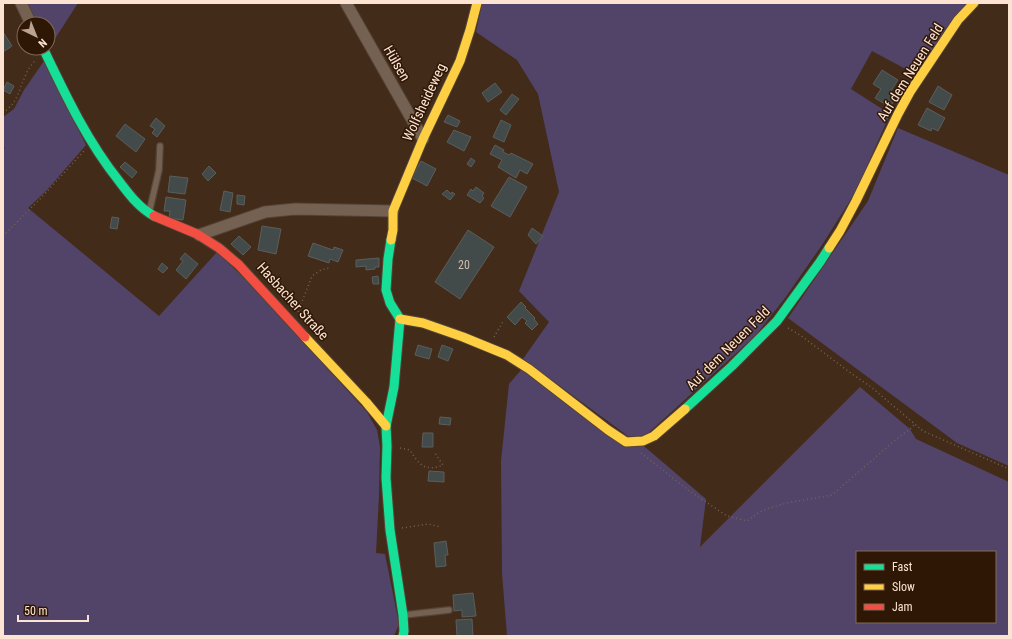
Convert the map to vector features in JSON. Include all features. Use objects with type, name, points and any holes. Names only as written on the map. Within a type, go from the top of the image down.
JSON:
[{"type":"street","points":[[21,3],[27,16]]},
{"type":"street","name":"Hülsen","points":[[346,3],[423,139]]},
{"type":"street","name":"Wolfsheideweg","points":[[400,319],[390,303],[386,290],[393,211],[423,139],[460,61],[477,3]]},
{"type":"street","name":"Auf dem Neuen Feld","points":[[626,442],[642,441],[654,436],[732,366],[777,321],[820,262],[840,231],[910,92],[958,20],[974,3]]},
{"type":"street","name":"Hasbacher Straße","points":[[46,56],[72,109],[92,143],[124,188],[139,205],[149,213],[166,222],[185,228],[199,235],[220,249],[239,265],[258,283],[386,426]]},
{"type":"street","points":[[199,235],[265,212],[295,209],[393,211]]},
{"type":"street","points":[[404,636],[403,615],[390,530],[386,478],[386,426],[394,387],[400,319],[423,324],[489,347],[507,355],[529,369],[608,430],[626,442]]},
{"type":"lane","points":[[149,213],[159,170],[160,146]]},
{"type":"lane","points":[[403,615],[449,610]]},
{"type":"path","points":[[3,113],[14,101],[27,72],[40,56]]},
{"type":"path","points":[[3,236],[92,143]]},
{"type":"path","points":[[294,324],[312,276],[321,270],[329,268]]},
{"type":"path","points":[[489,347],[504,320]]},
{"type":"path","points":[[777,321],[800,335],[871,387],[923,431],[1009,469]]},
{"type":"path","points":[[626,442],[694,494],[727,516],[746,521],[758,513],[775,506],[832,495],[915,424]]},
{"type":"path","points":[[387,446],[410,450],[420,465],[434,468],[443,465],[435,454]]},
{"type":"path","points":[[390,530],[428,524],[441,528]]},
{"type":"shaded area","points":[[26,3],[78,3],[56,37],[56,16],[32,16]]},
{"type":"shaded area","points":[[482,3],[967,3],[915,74],[872,51],[851,89],[890,114],[856,191],[822,245],[785,298],[756,335],[645,436],[628,436],[523,359],[549,322],[519,291],[559,192],[538,94],[517,60],[476,32]]},
{"type":"shaded area","points":[[44,61],[86,145],[47,190],[28,208],[159,316],[217,252],[246,280],[367,412],[377,430],[380,447],[376,553],[385,554],[399,624],[394,636],[3,636],[3,150],[5,148],[3,146],[3,117],[14,109],[24,90]]},
{"type":"shaded area","points":[[898,128],[1009,175],[1009,466],[957,443],[788,318],[868,201]]},
{"type":"shaded area","points":[[521,370],[645,447],[706,499],[700,547],[860,387],[910,429],[916,439],[1009,482],[1009,636],[507,636],[502,573],[501,461],[509,384]]},
{"type":"building","points":[[3,32],[12,46],[3,52]]},
{"type":"building","points":[[882,70],[898,80],[889,94],[896,98],[890,107],[875,98],[881,89],[873,84]]},
{"type":"building","points":[[7,82],[14,86],[10,94],[3,90]]},
{"type":"building","points":[[495,83],[502,92],[488,102],[482,93]]},
{"type":"building","points":[[938,86],[952,95],[944,110],[929,102]]},
{"type":"building","points":[[512,94],[519,99],[506,115],[500,110]]},
{"type":"building","points":[[927,108],[945,118],[938,131],[932,128],[931,131],[918,125]]},
{"type":"building","points":[[448,115],[460,121],[457,127],[444,122]]},
{"type":"building","points":[[156,118],[165,126],[157,137],[152,133],[155,129],[150,126]]},
{"type":"building","points":[[501,120],[511,125],[504,142],[493,137]]},
{"type":"building","points":[[125,124],[145,139],[136,152],[116,136]]},
{"type":"building","points":[[454,130],[471,137],[464,151],[447,142]]},
{"type":"building","points":[[495,145],[509,155],[511,153],[533,164],[527,174],[520,170],[516,178],[498,167],[502,160],[490,154]]},
{"type":"building","points":[[471,158],[475,161],[471,167],[467,164]]},
{"type":"building","points":[[421,161],[436,169],[427,186],[412,178]]},
{"type":"building","points":[[125,162],[137,172],[132,178],[120,167]]},
{"type":"building","points":[[209,166],[216,173],[208,181],[202,174]]},
{"type":"building","points":[[170,176],[188,178],[185,194],[168,192]]},
{"type":"building","points":[[509,177],[527,187],[510,217],[491,206]]},
{"type":"building","points":[[476,187],[484,193],[482,196],[484,198],[480,203],[467,195],[471,189],[473,191]]},
{"type":"building","points":[[447,190],[451,194],[452,192],[455,194],[450,200],[442,194]]},
{"type":"building","points":[[224,191],[233,193],[230,212],[220,210]]},
{"type":"building","points":[[237,195],[245,196],[244,205],[237,204]]},
{"type":"building","points":[[166,197],[186,200],[183,220],[169,218],[170,211],[164,211]]},
{"type":"building","points":[[112,217],[119,218],[117,229],[110,228]]},
{"type":"building","points":[[262,226],[281,229],[276,254],[258,250]]},
{"type":"building","points":[[532,228],[543,236],[536,244],[528,235]]},
{"type":"building","points":[[468,230],[494,247],[460,299],[435,282]]},
{"type":"building","points":[[239,236],[251,247],[243,255],[231,244]]},
{"type":"building","points":[[313,243],[333,250],[334,247],[343,250],[338,262],[330,259],[329,263],[308,256]]},
{"type":"building","points":[[185,253],[198,264],[186,279],[176,270],[183,261],[180,259]]},
{"type":"building","points":[[379,258],[379,267],[375,267],[375,269],[366,270],[366,266],[356,267],[356,260]]},
{"type":"building","points":[[162,263],[168,268],[163,273],[158,269]]},
{"type":"building","points":[[378,276],[379,284],[373,284],[372,277]]},
{"type":"building","points":[[521,302],[535,318],[534,319],[538,324],[532,330],[525,323],[527,321],[522,317],[515,325],[507,317]]},
{"type":"building","points":[[418,345],[432,349],[429,359],[415,355]]},
{"type":"building","points":[[442,345],[453,349],[448,361],[438,357]]},
{"type":"building","points":[[440,417],[451,418],[450,425],[439,424]]},
{"type":"building","points":[[423,433],[433,433],[433,447],[422,447]]},
{"type":"building","points":[[429,471],[444,472],[444,482],[428,481]]},
{"type":"building","points":[[446,541],[448,555],[445,555],[446,566],[436,567],[434,543]]},
{"type":"building","points":[[473,593],[476,616],[462,617],[462,610],[454,611],[453,595]]},
{"type":"building","points":[[472,619],[473,636],[457,636],[456,620]]},
{"type":"traffic: fast","points":[[47,56],[68,100],[107,166],[139,205],[154,216]]},
{"type":"traffic: fast","points":[[391,240],[386,290],[390,303],[400,319],[394,387],[386,426],[386,478],[390,530],[403,615],[403,636]]},
{"type":"traffic: fast","points":[[685,409],[732,366],[777,321],[829,248]]},
{"type":"traffic: slow","points":[[391,240],[393,230],[393,211],[423,139],[460,61],[477,3]]},
{"type":"traffic: slow","points":[[829,248],[856,201],[910,92],[958,20],[974,3]]},
{"type":"traffic: slow","points":[[400,319],[423,323],[507,355],[529,369],[608,430],[626,442],[643,441],[654,436],[685,409]]},
{"type":"traffic: slow","points":[[305,337],[366,402],[386,426]]},
{"type":"traffic: jam","points":[[154,216],[197,234],[219,248],[239,265],[305,337]]}]
